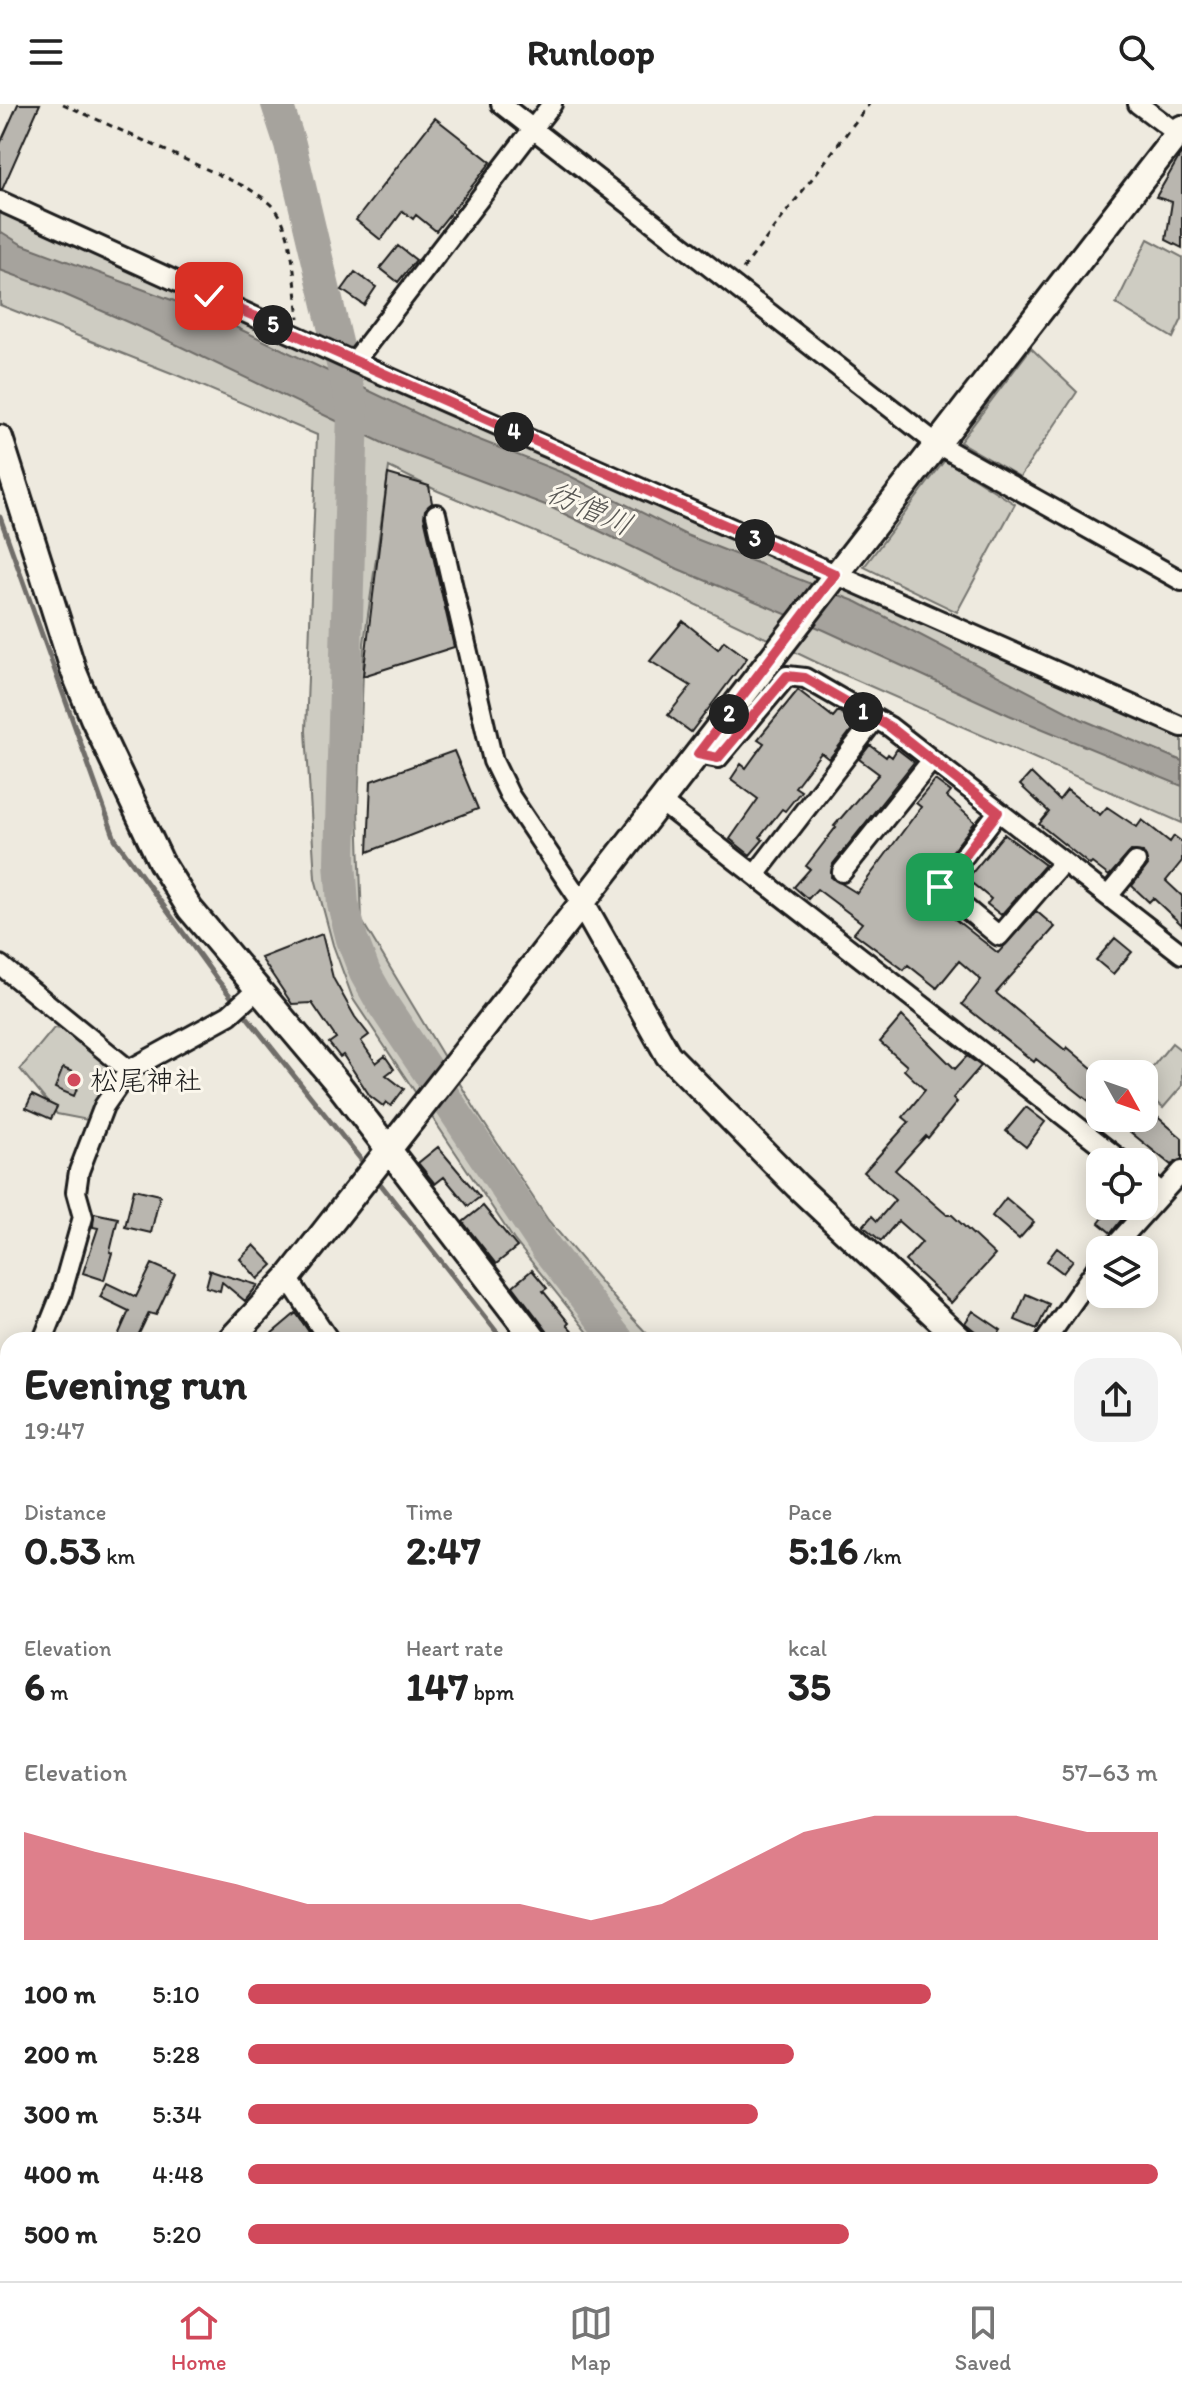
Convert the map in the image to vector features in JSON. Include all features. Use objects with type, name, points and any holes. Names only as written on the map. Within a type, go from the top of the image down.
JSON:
[{"type":"street","points":[[501,104],[937,444],[1182,581]]},
{"type":"street","points":[[354,362],[552,104]]},
{"type":"street","points":[[237,1332],[288,1278],[1180,133],[1138,104]]},
{"type":"street","points":[[0,201],[833,578],[1182,727]]},
{"type":"street","points":[[0,438],[8,488],[74,672],[143,826],[190,909],[388,1148],[529,1332]]},
{"type":"street","points":[[436,514],[493,761],[510,796],[582,903],[668,1055],[797,1186],[952,1332]]},
{"type":"street","points":[[698,754],[718,758],[787,676],[805,678],[875,719],[1108,896],[1179,946]]},
{"type":"street","points":[[755,875],[875,719]]},
{"type":"street","points":[[842,872],[932,760]]},
{"type":"street","points":[[661,802],[1105,1148]]},
{"type":"street","points":[[998,812],[940,887],[999,936],[1063,862]]},
{"type":"street","points":[[1108,896],[1136,862]]},
{"type":"street","points":[[0,965],[129,1070]]},
{"type":"street","points":[[46,1332],[61,1295],[83,1217],[76,1192],[79,1171],[104,1106],[129,1070],[229,1015],[258,989]]},
{"type":"street","points":[[1123,1236],[1182,1171]]},
{"type":"street","points":[[288,1278],[324,1332]]},
{"type":"street","points":[[1052,1332],[1086,1283]]},
{"type":"path","points":[[63,104],[248,188],[272,205],[283,221],[286,233],[302,338]]},
{"type":"path","points":[[732,283],[869,104]]},
{"type":"shaded area","points":[[0,204],[1182,727],[1182,823],[822,665],[611,564],[389,467],[364,643],[358,810],[362,921],[480,1117],[548,1220],[645,1332],[588,1332],[514,1240],[353,999],[333,945],[315,878],[306,731],[317,435],[0,305]]},
{"type":"shaded area","points":[[1148,239],[1182,257],[1182,319],[1173,338],[1116,304]]},
{"type":"shaded area","points":[[1031,348],[1077,392],[1020,477],[960,442]]},
{"type":"shaded area","points":[[945,460],[1015,504],[957,612],[864,567]]},
{"type":"shaded area","points":[[54,1028],[82,1032],[129,1070],[98,1122],[57,1114],[20,1069]]},
{"type":"shaded area","points":[[1172,1043],[1182,1051],[1182,1086],[1163,1108],[1158,1104],[1158,1060]]},
{"type":"water","name":"彷僧川","points":[[0,231],[21,244],[204,312],[439,424],[568,475],[686,535],[857,602],[1081,719],[1182,761],[1182,786],[1009,715],[824,630],[678,569],[548,506],[389,446],[148,331],[0,270]]},
{"type":"building","points":[[18,104],[40,104],[2,190],[0,144]]},
{"type":"building","points":[[435,118],[491,162],[436,231],[416,215],[413,219],[403,211],[381,240],[356,220]]},
{"type":"building","points":[[1182,152],[1182,248],[1166,240],[1172,202],[1156,197]]},
{"type":"building","points":[[398,246],[416,260],[398,282],[380,268]]},
{"type":"building","points":[[355,272],[376,287],[364,305],[342,290]]},
{"type":"building","points":[[388,474],[429,486],[432,503],[425,510],[424,517],[454,647],[363,676]]},
{"type":"building","points":[[683,621],[718,649],[724,641],[747,658],[691,732],[668,715],[691,686],[650,661]]},
{"type":"building","points":[[798,690],[833,717],[838,711],[856,724],[829,759],[821,753],[795,787],[801,791],[785,811],[782,809],[750,855],[730,839],[758,799],[731,779],[741,764],[746,768],[764,743],[758,739]]},
{"type":"building","points":[[870,745],[886,757],[888,754],[892,757],[897,749],[914,762],[833,864],[831,877],[857,893],[921,807],[916,803],[935,780],[951,792],[947,797],[975,822],[930,880],[923,891],[926,893],[924,895],[998,953],[1036,911],[1055,927],[996,993],[1065,1050],[1067,1047],[1086,1063],[1086,1099],[962,1004],[981,980],[959,961],[937,988],[908,965],[904,970],[854,933],[862,923],[817,889],[808,899],[794,887],[810,869],[806,866],[834,826],[879,774],[859,759]]},
{"type":"building","points":[[454,751],[478,809],[368,852],[371,781]]},
{"type":"building","points":[[1031,773],[1059,800],[1067,790],[1100,815],[1107,807],[1137,827],[1142,820],[1170,842],[1174,836],[1182,842],[1182,861],[1166,881],[1182,896],[1182,925],[1153,898],[1149,902],[1132,886],[1148,865],[1143,852],[1131,851],[1109,876],[1092,863],[1090,865],[1039,824],[1049,812],[1020,785]]},
{"type":"building","points":[[1004,834],[1045,865],[1001,915],[987,904],[991,899],[967,879]]},
{"type":"building","points":[[322,934],[333,978],[369,1035],[361,1041],[376,1063],[385,1056],[394,1069],[386,1075],[404,1089],[391,1106],[386,1102],[383,1106],[370,1096],[343,1055],[340,1057],[329,1043],[336,1038],[312,1003],[292,1004],[261,958]]},
{"type":"building","points":[[1115,938],[1132,952],[1113,974],[1096,960]]},
{"type":"building","points":[[902,1016],[955,1069],[967,1056],[981,1066],[953,1098],[957,1102],[928,1138],[926,1136],[895,1170],[947,1215],[952,1215],[995,1255],[951,1303],[905,1261],[922,1242],[898,1221],[881,1241],[863,1226],[872,1216],[877,1221],[895,1200],[864,1172],[909,1122],[903,1117],[925,1090],[904,1070],[907,1066],[880,1042]]},
{"type":"building","points":[[63,1068],[82,1076],[74,1096],[55,1088]]},
{"type":"building","points":[[32,1095],[57,1107],[51,1119],[26,1108]]},
{"type":"building","points":[[1026,1107],[1045,1122],[1026,1147],[1006,1131]]},
{"type":"building","points":[[1158,1117],[1182,1138],[1182,1159],[1171,1165],[1158,1154],[1158,1148],[1150,1148],[1130,1132],[1158,1132]]},
{"type":"building","points":[[438,1147],[480,1197],[468,1206],[444,1177],[435,1184],[418,1163]]},
{"type":"building","points":[[134,1189],[160,1195],[151,1233],[125,1227]]},
{"type":"building","points":[[1006,1198],[1034,1222],[1019,1239],[992,1216]]},
{"type":"building","points":[[483,1206],[517,1247],[496,1264],[463,1222]]},
{"type":"building","points":[[94,1213],[118,1218],[104,1280],[83,1273],[98,1228],[93,1227]]},
{"type":"building","points":[[1101,1220],[1121,1220],[1111,1233],[1099,1223]]},
{"type":"building","points":[[254,1245],[273,1265],[258,1279],[240,1259]]},
{"type":"building","points":[[1057,1248],[1073,1260],[1063,1273],[1047,1261]]},
{"type":"building","points":[[152,1264],[175,1274],[156,1315],[149,1313],[140,1332],[120,1332],[129,1311],[100,1297],[107,1283],[136,1297]]},
{"type":"building","points":[[208,1270],[258,1285],[245,1301],[222,1282],[220,1291],[206,1287]]},
{"type":"building","points":[[532,1270],[547,1288],[543,1291],[574,1332],[547,1332],[513,1286]]},
{"type":"building","points":[[1026,1294],[1049,1304],[1037,1329],[1015,1320]]},
{"type":"building","points":[[973,1311],[1001,1330],[976,1332],[965,1323]]},
{"type":"building","points":[[296,1313],[309,1332],[273,1332]]},
{"type":"waterway","points":[[277,104],[290,144],[353,410],[340,862],[343,904],[352,939],[365,973],[382,1003],[546,1248],[612,1332]]},
{"type":"waterway","points":[[0,517],[115,839],[216,978],[366,1166]]},
{"type":"waterway","points":[[375,1177],[497,1332]]},
{"type":"place","name":"松尾神社","points":[[74,1080]]},
{"type":"route","points":[[209,296],[835,574],[698,754],[718,758],[787,676],[805,678],[890,727],[998,812],[940,887]]}]
